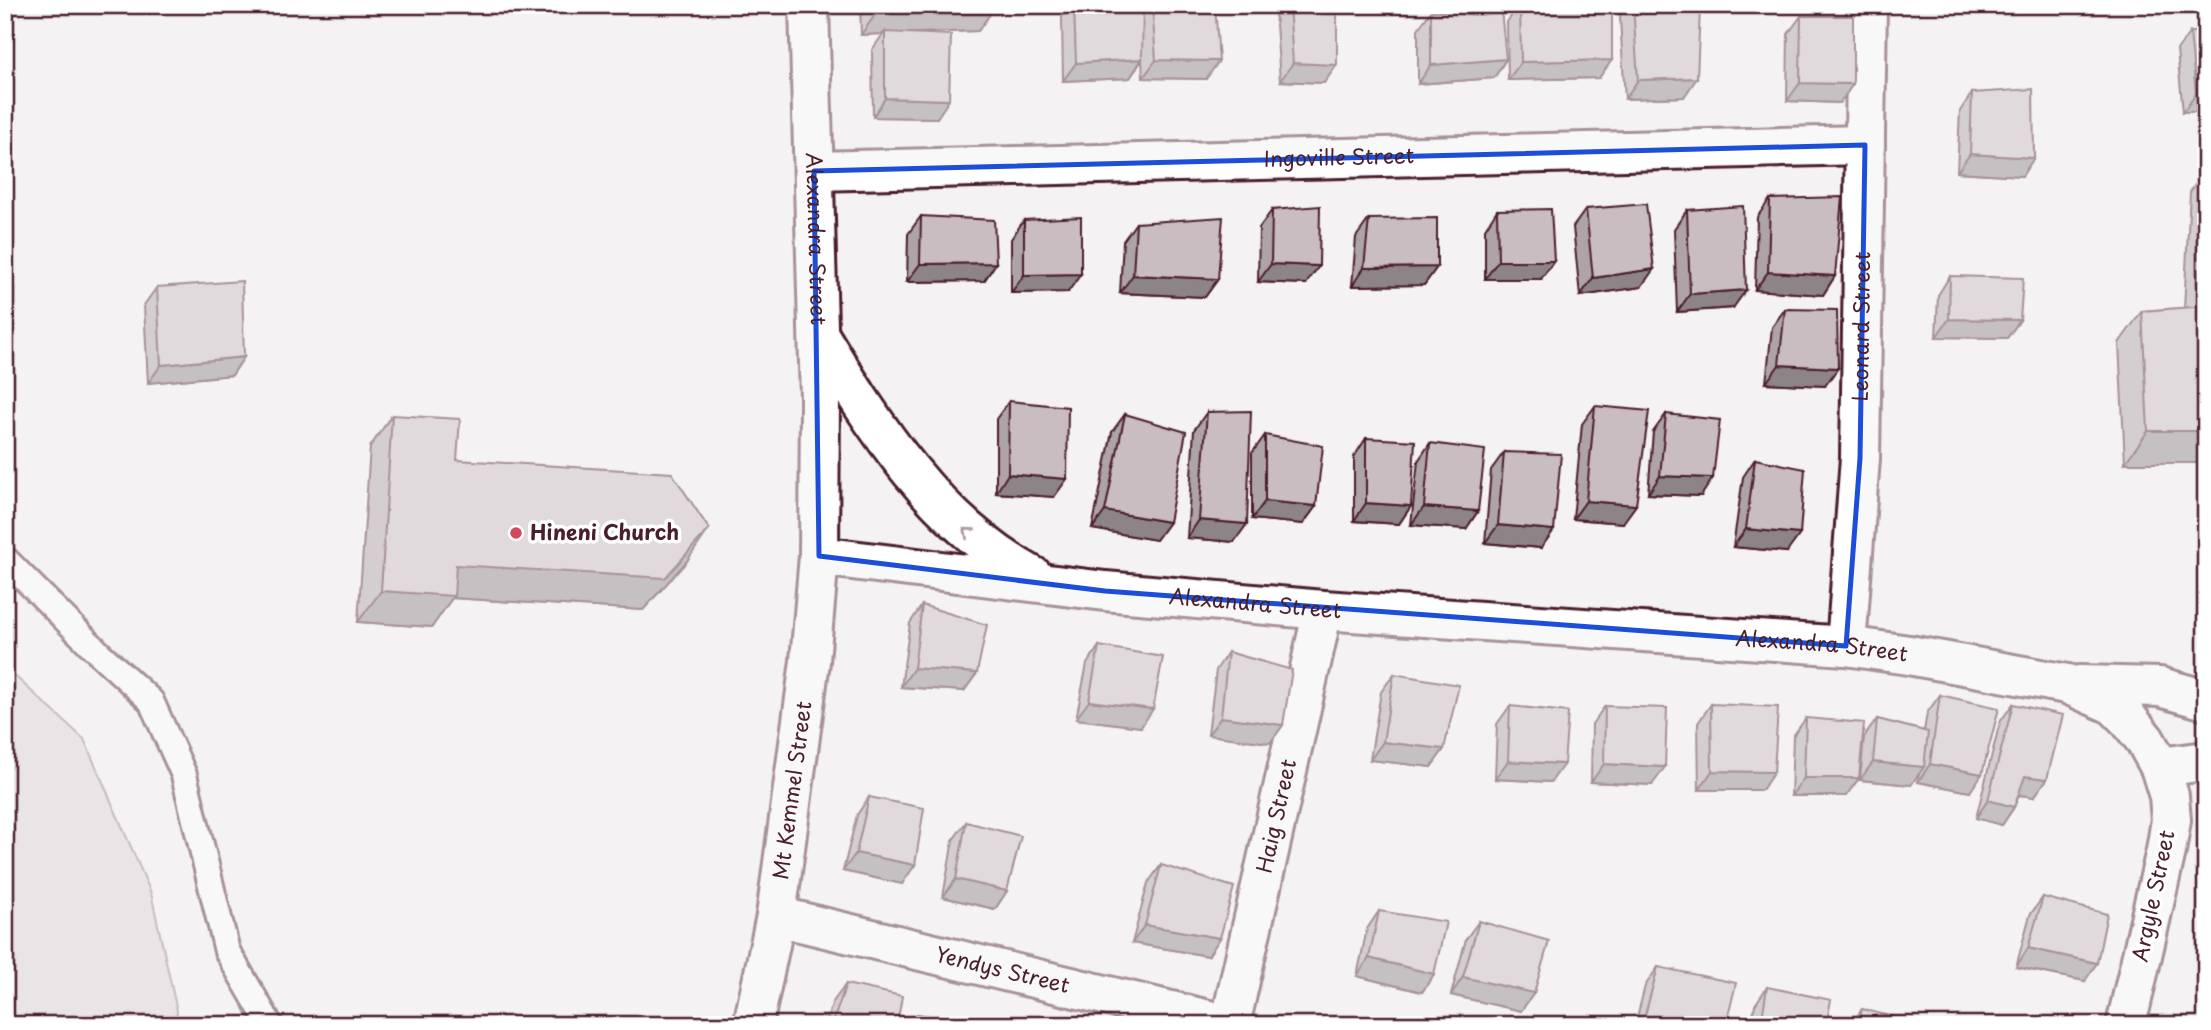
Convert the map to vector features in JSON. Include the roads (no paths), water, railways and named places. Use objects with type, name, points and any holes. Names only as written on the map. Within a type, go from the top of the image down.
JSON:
[{"type":"street","name":"Alexandra Street","points":[[809,5],[818,334],[819,556],[1105,592],[1846,646],[1909,655],[2067,684],[2114,705],[2129,720],[2160,767]]},
{"type":"street","name":"Leonard Street","points":[[1846,646],[1860,458],[1867,5]]},
{"type":"street","name":"Ingoville Street","points":[[814,171],[1865,145]]},
{"type":"street","points":[[818,334],[870,416],[935,500],[987,548],[1045,583]]},
{"type":"street","name":"Mt Kemmel Street","points":[[753,1025],[776,916],[810,661],[819,556]]},
{"type":"street","name":"Haig Street","points":[[1229,1025],[1324,610]]},
{"type":"street","points":[[2067,684],[2160,687],[2206,700]]},
{"type":"street","points":[[2160,767],[2206,761]]},
{"type":"street","name":"Argyle Street","points":[[2126,1025],[2171,820],[2169,796],[2160,767]]},
{"type":"street","name":"Yendys Street","points":[[776,916],[1229,1025]]},
{"type":"lane","points":[[5,559],[151,701],[184,775],[227,951],[270,1025]]},
{"type":"place","name":"Hineni Church","points":[[516,533]]}]
